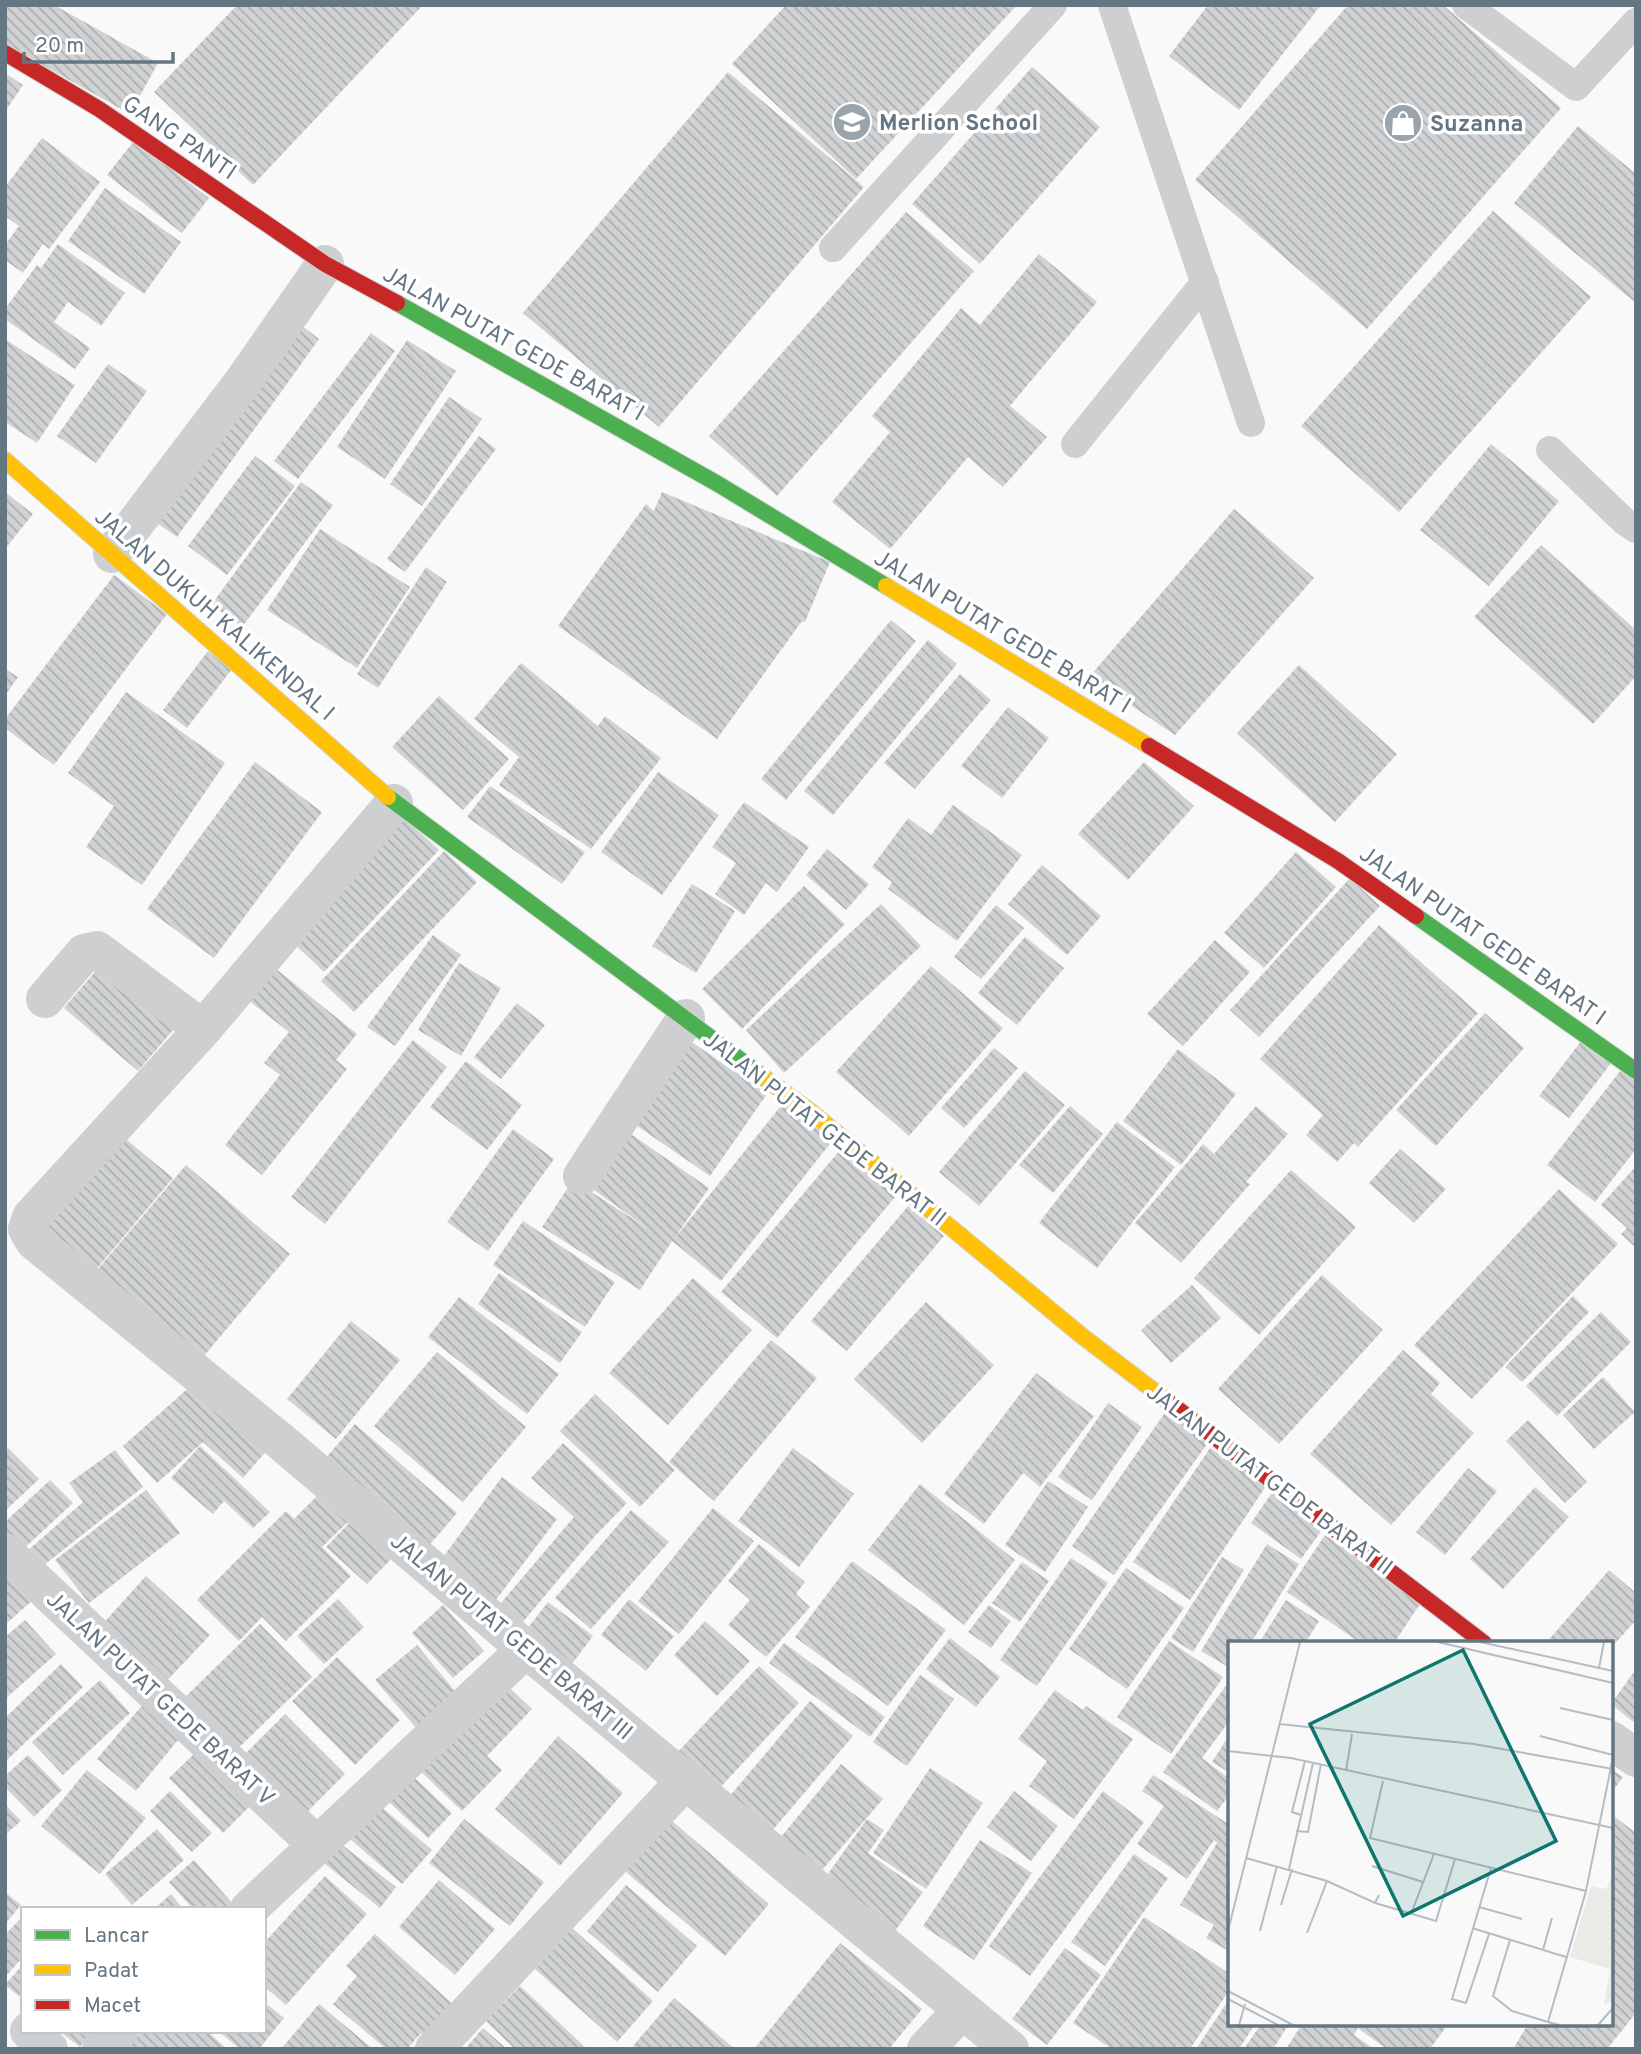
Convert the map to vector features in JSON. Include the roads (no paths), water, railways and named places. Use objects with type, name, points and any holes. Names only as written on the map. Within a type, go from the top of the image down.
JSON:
[{"type":"street","name":"GANG PANTI","points":[[5,53],[99,109],[325,264]]},
{"type":"street","points":[[112,554],[242,383],[325,264]]},
{"type":"street","name":"JALAN PUTAT GEDE BARAT I","points":[[325,264],[463,338],[718,484],[1338,861],[1636,1071]]},
{"type":"street","name":"JALAN DUKUH KALIKENDAL I","points":[[5,460],[394,803]]},
{"type":"street","points":[[45,999],[84,953],[96,950],[203,1029],[394,803]]},
{"type":"street","name":"JALAN PUTAT GEDE BARAT II","points":[[394,803],[810,1111],[1083,1336],[1480,1641]]},
{"type":"street","points":[[582,1176],[687,1018]]},
{"type":"street","name":"JALAN PUTAT GEDE BARAT III","points":[[203,1029],[31,1217],[27,1229],[34,1241],[279,1440],[526,1649],[1010,2049]]},
{"type":"street","name":"JALAN PUTAT GEDE BARAT V","points":[[5,1552],[317,1845]]},
{"type":"street","points":[[251,1907],[526,1649]]},
{"type":"street","points":[[1613,1741],[1636,1758]]},
{"type":"street","points":[[434,2049],[685,1781]]},
{"type":"street","points":[[5,2010],[21,2023]]},
{"type":"street","points":[[926,2049],[962,2010]]},
{"type":"street","points":[[31,2033],[49,2049]]},
{"type":"street","points":[[100,2049],[117,2033]]},
{"type":"lane","points":[[833,248],[1053,5]]},
{"type":"lane","points":[[1112,5],[1251,423]]},
{"type":"lane","points":[[1466,5],[1576,87],[1636,22]]},
{"type":"lane","points":[[1075,444],[1205,282]]},
{"type":"lane","points":[[1550,450],[1624,521],[1636,529]]},
{"type":"place","name":"Merlion School","points":[[852,122]]},
{"type":"place","name":"Suzanna","points":[[1403,123]]}]
